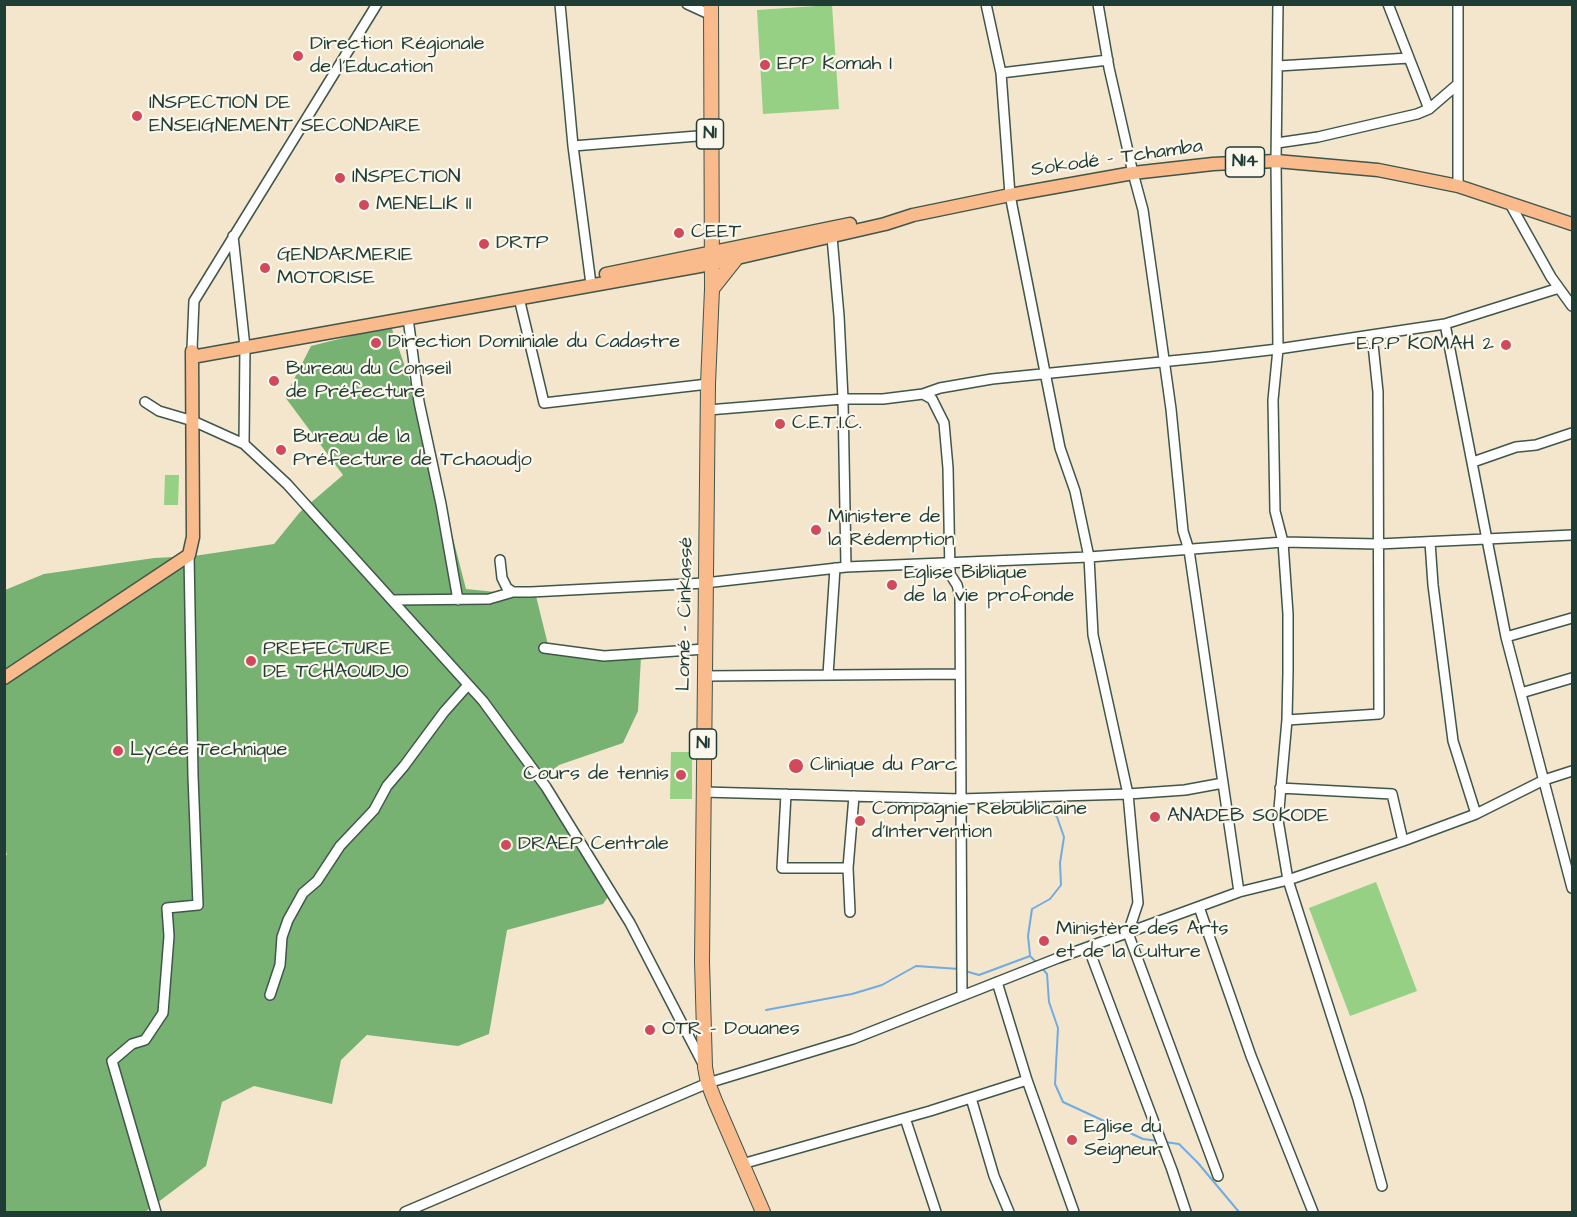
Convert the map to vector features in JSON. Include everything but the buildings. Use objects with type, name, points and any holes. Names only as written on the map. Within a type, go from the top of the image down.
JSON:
[{"type":"highway","name":"Lomé - Cinkassé","points":[[711,10],[710,259],[712,289],[705,583],[702,961],[705,1067],[708,1083],[763,1212]]},
{"type":"highway","points":[[712,289],[735,260]]},
{"type":"main road","name":"Sokodé - Tchamba","points":[[710,259],[735,260],[914,215],[1133,173],[1213,164],[1276,161],[1378,170],[1458,186],[1572,224]]},
{"type":"main road","name":"Sokodé - Tchamba","points":[[710,259],[872,220],[914,215]]},
{"type":"main road","points":[[245,344],[710,259]]},
{"type":"main road","points":[[4,678],[189,555],[193,537],[192,353],[519,298],[590,281]]},
{"type":"street","points":[[192,353],[194,301],[377,4]]},
{"type":"street","points":[[560,4],[573,146],[590,281]]},
{"type":"street","points":[[687,4],[711,10]]},
{"type":"street","points":[[986,4],[1001,73],[1011,195],[1060,448],[1075,492],[1089,557],[1093,635],[1128,794],[1138,903],[1128,933],[1218,1176]]},
{"type":"street","points":[[1098,4],[1108,60],[1143,210],[1171,409],[1183,531],[1189,550],[1239,892]]},
{"type":"street","points":[[1278,4],[1276,161],[1278,349],[1273,400],[1275,511],[1283,542],[1288,614],[1287,720],[1278,819],[1288,880],[1358,1099],[1382,1186]]},
{"type":"street","points":[[1388,4],[1429,109]]},
{"type":"street","points":[[1458,4],[1458,186]]},
{"type":"street","points":[[1278,66],[1409,58]]},
{"type":"street","points":[[1001,73],[1108,60]]},
{"type":"street","points":[[1277,143],[1417,114],[1429,109],[1458,84]]},
{"type":"street","points":[[573,146],[710,135]]},
{"type":"street","points":[[1509,202],[1551,277],[1572,306]]},
{"type":"street","points":[[233,236],[245,344],[244,444]]},
{"type":"street","points":[[831,237],[839,316],[843,399],[846,567]]},
{"type":"street","points":[[708,410],[843,399],[883,399],[923,394],[940,387],[992,379],[1278,349],[1445,324],[1559,288]]},
{"type":"street","points":[[519,298],[544,403],[708,384]]},
{"type":"street","points":[[408,318],[419,402],[441,504],[458,600]]},
{"type":"street","points":[[1445,324],[1506,637],[1572,888]]},
{"type":"street","points":[[1287,720],[1380,714],[1378,392],[1372,335]]},
{"type":"street","points":[[923,394],[932,399],[944,423],[948,468],[950,574],[957,585],[960,596],[962,996]]},
{"type":"street","points":[[145,402],[159,411],[193,421],[244,444],[287,484],[483,701],[546,788],[630,923],[705,1067]]},
{"type":"street","points":[[1473,462],[1516,447],[1536,445],[1572,433]]},
{"type":"street","points":[[392,600],[489,598],[513,592],[705,583],[846,567],[1089,557],[1283,542],[1378,544],[1572,535]]},
{"type":"street","points":[[1430,542],[1433,585],[1453,741],[1476,814]]},
{"type":"street","points":[[156,1212],[111,1061],[132,1044],[145,1040],[163,1013],[169,936],[167,908],[198,905],[189,555]]},
{"type":"street","points":[[500,560],[504,584],[513,592]]},
{"type":"street","points":[[828,675],[835,568]]},
{"type":"street","points":[[1506,637],[1572,618]]},
{"type":"street","points":[[544,648],[604,656],[705,649]]},
{"type":"street","points":[[704,676],[960,674]]},
{"type":"street","points":[[1521,693],[1572,678]]},
{"type":"street","points":[[270,995],[280,965],[282,937],[288,920],[303,893],[316,881],[340,846],[374,810],[387,786],[444,712],[468,685]]},
{"type":"street","points":[[405,1212],[708,1083],[853,1039],[1039,965],[1239,892],[1288,880],[1403,841],[1476,814],[1544,780],[1572,771]]},
{"type":"street","points":[[703,792],[960,799],[1128,794],[1185,790],[1223,783]]},
{"type":"street","points":[[1280,788],[1392,794],[1403,841]]},
{"type":"street","points":[[786,794],[782,868],[848,868]]},
{"type":"street","points":[[850,912],[848,868],[854,796]]},
{"type":"street","points":[[1199,907],[1251,1056],[1313,1212]]},
{"type":"street","points":[[1088,947],[1186,1212]]},
{"type":"street","points":[[997,982],[1027,1080],[1074,1212]]},
{"type":"street","points":[[742,1164],[905,1118],[1027,1080]]},
{"type":"street","points":[[971,1098],[994,1176],[1010,1212]]},
{"type":"street","points":[[905,1118],[936,1212]]},
{"type":"green space","points":[[832,5],[839,109],[763,114],[757,10]]},
{"type":"green space","points":[[391,326],[420,410],[466,589],[536,596],[550,653],[641,657],[638,711],[623,743],[559,765],[539,781],[608,897],[603,904],[507,930],[489,1034],[458,1046],[367,1035],[341,1060],[332,1104],[254,1086],[222,1102],[206,1166],[145,1212],[5,1212],[4,855],[7,855],[5,848],[5,590],[44,574],[274,544],[300,512],[343,475],[285,397],[311,346]]},
{"type":"green space","points":[[165,475],[179,475],[178,505],[164,505]]},
{"type":"green space","name":"Cours de tennis","points":[[671,752],[692,752],[692,799],[670,799]]},
{"type":"green space","points":[[1376,882],[1417,991],[1350,1016],[1309,908]]},
{"type":"waterway","points":[[1030,955],[1028,936],[1032,909],[1050,899],[1061,885],[1060,863],[1064,837],[1057,817],[1040,801]]},
{"type":"waterway","points":[[965,971],[979,975],[1030,956],[1036,962]]},
{"type":"waterway","points":[[766,1010],[852,994],[882,985],[916,966],[959,969]]},
{"type":"waterway","points":[[1042,968],[1047,974],[1049,1002],[1058,1028],[1055,1084],[1063,1102],[1143,1139],[1159,1141]]},
{"type":"waterway","points":[[1165,1142],[1179,1144],[1239,1212]]},
{"type":"place","name":"Direction Régionale de l'Education","points":[[298,56]]},
{"type":"place","name":"EPP Komah I","points":[[765,65]]},
{"type":"place","name":"INSPECTION DE ENSEIGNEMENT SECONDAIRE","points":[[137,116]]},
{"type":"place","name":"INSPECTION","points":[[340,178]]},
{"type":"place","name":"MENELIK II","points":[[364,205]]},
{"type":"place","name":"CEET","points":[[679,233]]},
{"type":"place","name":"DRTP","points":[[484,244]]},
{"type":"place","name":"GENDARMERIE MOTORISE","points":[[265,268]]},
{"type":"place","name":"Direction Dominiale du Cadastre","points":[[376,343]]},
{"type":"place","name":"E.P.P KOMAH 2","points":[[1506,345]]},
{"type":"place","name":"Bureau du Conseil de Préfecture","points":[[274,381]]},
{"type":"place","name":"C.E.T.I.C.","points":[[780,424]]},
{"type":"place","name":"Bureau de la Préfecture de Tchaoudjo","points":[[281,450]]},
{"type":"place","name":"Ministere de la Rédemption","points":[[816,530]]},
{"type":"place","name":"Eglise Biblique de la vie profonde","points":[[892,585]]},
{"type":"place","name":"PREFECTURE DE TCHAOUDJO","points":[[251,661]]},
{"type":"place","name":"Lycée Technique","points":[[118,751]]},
{"type":"place","name":"Clinique du Parc","points":[[796,766]]},
{"type":"place","name":"Cours de tennis","points":[[681,775]]},
{"type":"place","name":"ANADEB SOKODE","points":[[1155,817]]},
{"type":"place","name":"Compagnie Rebublicaine d'Intervention","points":[[860,821]]},
{"type":"place","name":"DRAEP Centrale","points":[[506,845]]},
{"type":"place","name":"Ministère des Arts et de la Culture","points":[[1044,941]]},
{"type":"place","name":"OTR - Douanes","points":[[650,1030]]},
{"type":"place","name":"Eglise du Seigneur","points":[[1072,1140]]}]
